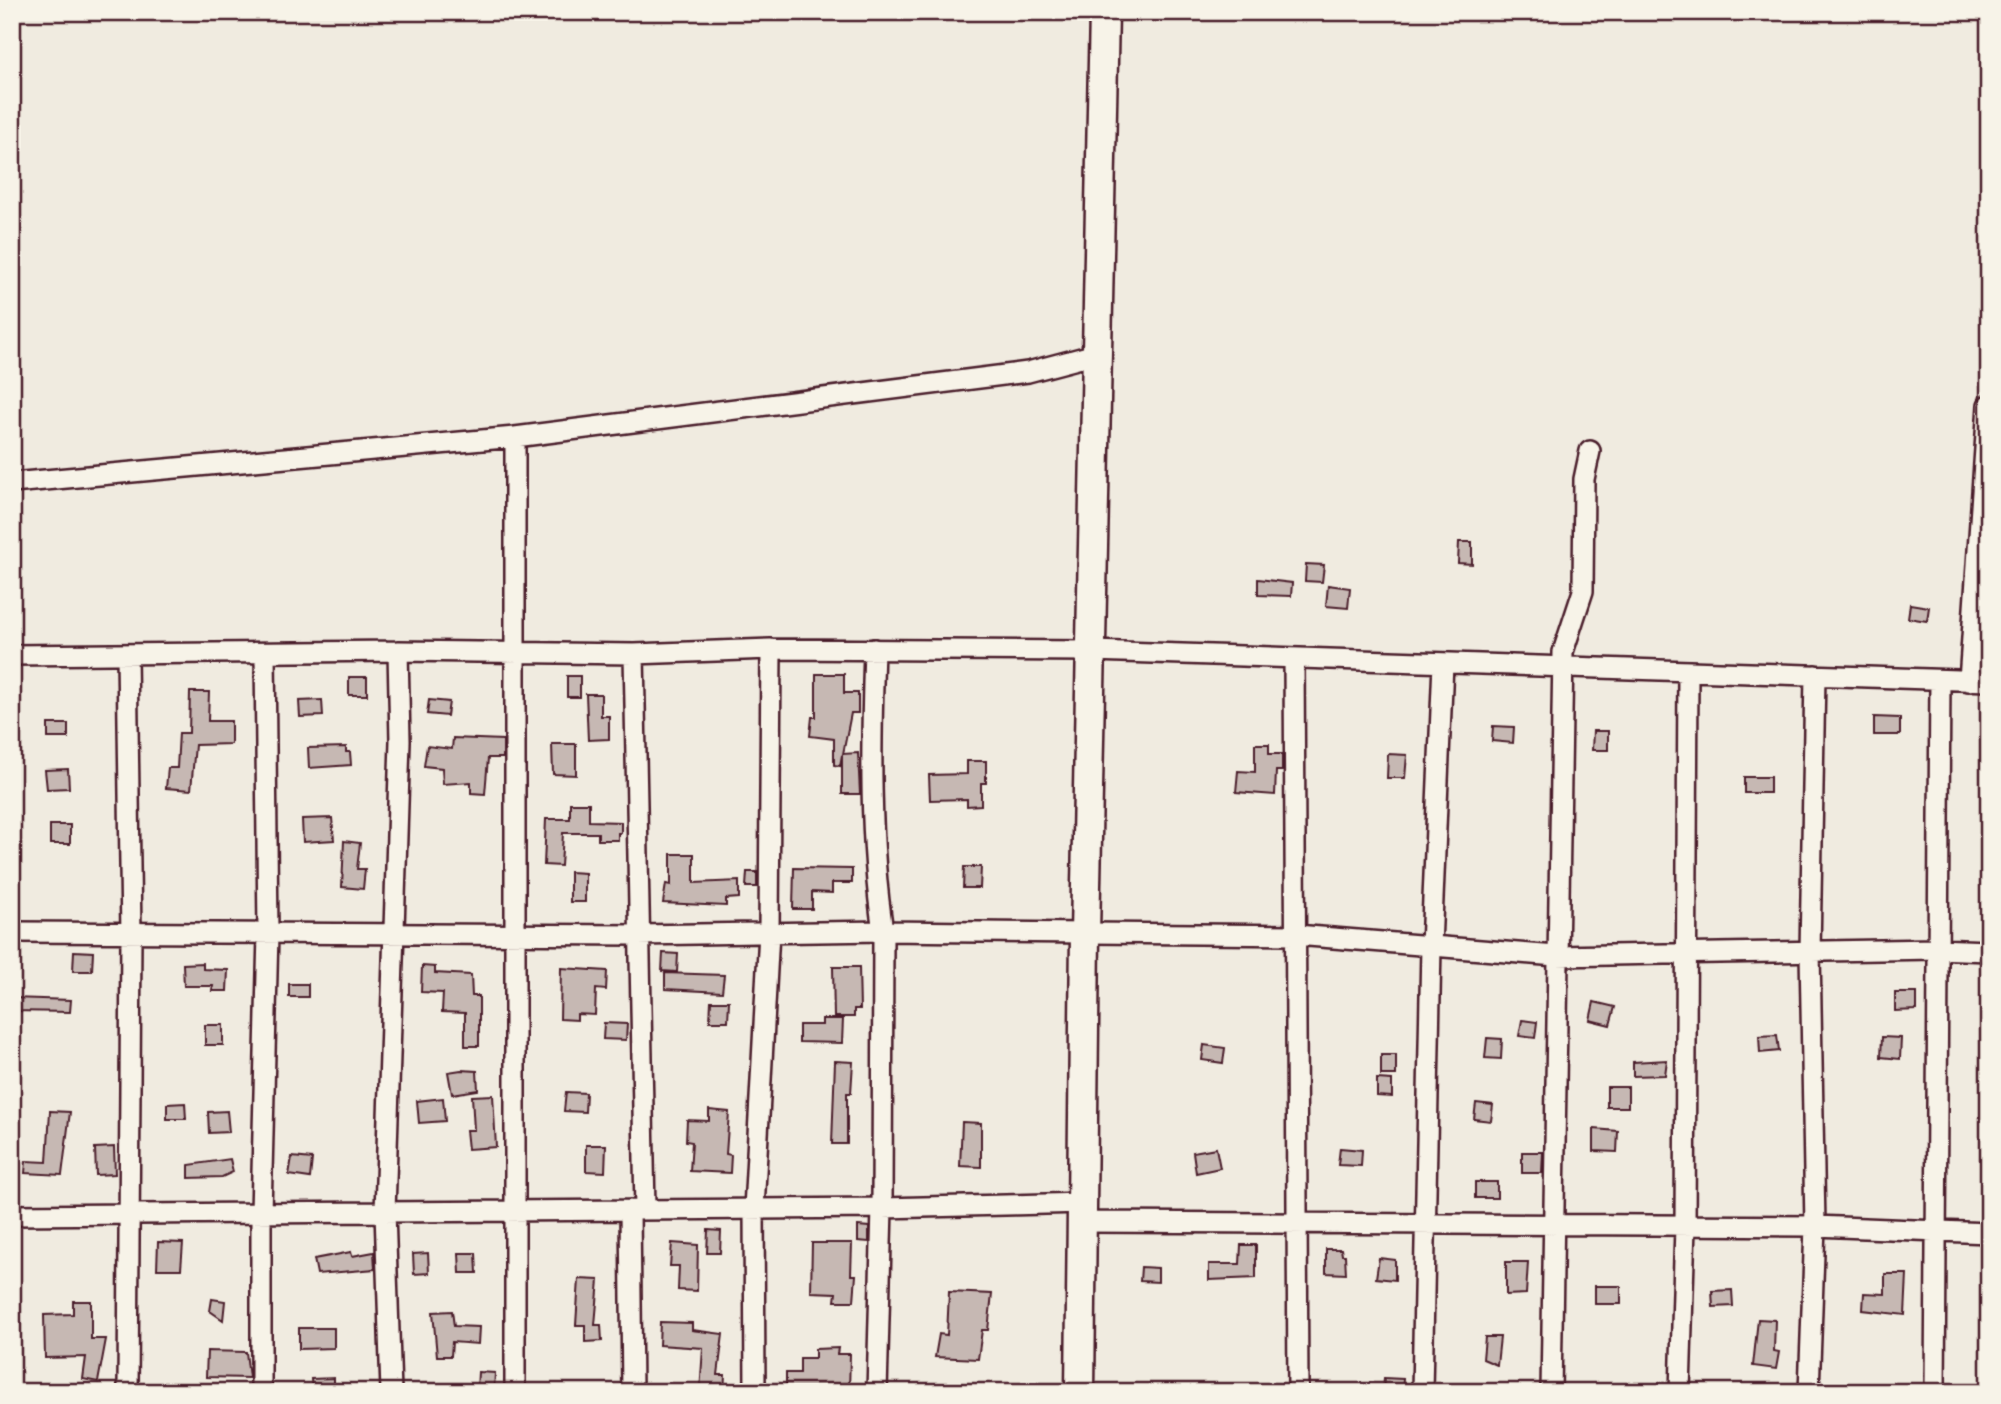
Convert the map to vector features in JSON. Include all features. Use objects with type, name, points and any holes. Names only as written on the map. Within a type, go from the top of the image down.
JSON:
[{"type":"street","points":[[1080,1392],[1085,934],[1104,12]]},
{"type":"street","points":[[12,483],[514,437],[1028,372],[1097,354]]},
{"type":"street","points":[[12,655],[398,651],[634,654],[771,649],[1092,651],[1979,681],[1988,405]]},
{"type":"street","points":[[514,437],[517,935],[515,1392]]},
{"type":"street","points":[[1551,1392],[1563,652],[1583,591],[1584,479],[1590,451]]},
{"type":"street","points":[[755,1392],[754,1209],[769,932],[771,649]]},
{"type":"street","points":[[874,649],[872,720],[878,898],[883,932],[882,1208],[877,1392]]},
{"type":"street","points":[[391,1392],[385,1212],[400,741],[398,651]]},
{"type":"street","points":[[261,1392],[261,1213],[268,933],[265,653]]},
{"type":"street","points":[[127,654],[131,935],[127,1214],[128,1392]]},
{"type":"street","points":[[632,1392],[637,1210],[639,935],[634,654]]},
{"type":"street","points":[[1294,658],[1298,1392]]},
{"type":"street","points":[[1422,1392],[1431,946],[1443,663]]},
{"type":"street","points":[[1680,1392],[1685,1226],[1688,671]]},
{"type":"street","points":[[1809,1392],[1815,1226],[1810,952],[1815,676]]},
{"type":"street","points":[[1935,1392],[1936,949],[1940,680]]},
{"type":"street","points":[[12,932],[131,935],[639,935],[769,932],[1296,935],[1556,956],[1936,949],[1989,951]]},
{"type":"street","points":[[12,1215],[882,1208],[1084,1212],[1296,1222],[1815,1226],[1989,1233]]},
{"type":"building","points":[[1459,542],[1472,542],[1472,564],[1458,563]]},
{"type":"building","points":[[1306,564],[1324,565],[1322,582],[1305,581]]},
{"type":"building","points":[[1258,579],[1292,583],[1291,596],[1258,595]]},
{"type":"building","points":[[1328,585],[1350,588],[1348,608],[1326,606]]},
{"type":"building","points":[[1910,604],[1929,607],[1927,621],[1908,618]]},
{"type":"building","points":[[816,674],[844,674],[844,693],[858,693],[858,713],[851,713],[843,754],[858,753],[860,794],[842,794],[842,755],[840,766],[834,765],[834,739],[810,736],[812,717],[816,717]]},
{"type":"building","points":[[567,676],[580,676],[580,697],[567,697]]},
{"type":"building","points":[[349,677],[367,677],[367,695],[349,695]]},
{"type":"building","points":[[190,692],[209,692],[208,721],[231,721],[231,744],[195,745],[191,790],[166,788],[168,768],[177,768],[179,733],[189,733]]},
{"type":"building","points":[[586,694],[601,694],[601,716],[609,716],[609,739],[588,740]]},
{"type":"building","points":[[322,700],[323,716],[300,717],[299,701]]},
{"type":"building","points":[[429,700],[449,702],[447,716],[427,714]]},
{"type":"building","points":[[1874,717],[1900,718],[1900,735],[1874,735]]},
{"type":"building","points":[[48,724],[68,724],[68,738],[48,738]]},
{"type":"building","points":[[1493,726],[1514,727],[1513,743],[1492,741]]},
{"type":"building","points":[[1593,731],[1608,731],[1608,750],[1592,750]]},
{"type":"building","points":[[453,738],[503,740],[503,758],[488,758],[485,794],[471,793],[471,782],[443,784],[442,768],[424,766],[427,746],[452,749]]},
{"type":"building","points":[[552,744],[576,744],[576,775],[553,774]]},
{"type":"building","points":[[1255,744],[1269,744],[1269,754],[1282,754],[1282,771],[1276,771],[1275,795],[1236,792],[1238,771],[1255,772]]},
{"type":"building","points":[[346,747],[346,752],[350,752],[351,765],[309,768],[308,748]]},
{"type":"building","points":[[1388,754],[1407,755],[1405,778],[1387,778]]},
{"type":"building","points":[[967,761],[986,761],[986,783],[981,783],[981,805],[967,806],[967,799],[930,800],[929,775],[967,774]]},
{"type":"building","points":[[68,769],[69,788],[47,789],[45,770]]},
{"type":"building","points":[[1744,777],[1770,777],[1770,793],[1744,793]]},
{"type":"building","points":[[570,803],[589,803],[589,821],[621,822],[621,833],[618,833],[618,840],[598,840],[598,833],[563,833],[561,866],[544,865],[546,819],[570,819]]},
{"type":"building","points":[[332,818],[334,840],[303,842],[302,819]]},
{"type":"building","points":[[50,825],[70,825],[70,844],[50,844]]},
{"type":"building","points":[[344,841],[360,843],[357,869],[365,869],[363,889],[342,887]]},
{"type":"building","points":[[671,854],[694,854],[694,883],[739,881],[739,898],[726,899],[726,906],[663,903],[666,884],[671,885]]},
{"type":"building","points":[[964,867],[981,867],[980,888],[963,888]]},
{"type":"building","points":[[794,868],[852,869],[852,883],[832,883],[832,893],[812,892],[812,909],[793,909]]},
{"type":"building","points":[[570,872],[585,873],[585,902],[570,902]]},
{"type":"building","points":[[747,872],[757,872],[757,887],[746,887]]},
{"type":"building","points":[[74,951],[93,952],[92,971],[73,971]]},
{"type":"building","points":[[663,953],[678,954],[677,972],[662,971]]},
{"type":"building","points":[[203,963],[203,969],[228,970],[227,991],[212,991],[213,986],[184,986],[183,964]]},
{"type":"building","points":[[422,966],[435,967],[435,973],[471,975],[472,996],[479,996],[479,1046],[465,1046],[465,1013],[442,1012],[443,993],[421,992]]},
{"type":"building","points":[[833,967],[859,967],[860,1009],[854,1009],[854,1017],[834,1017]]},
{"type":"building","points":[[561,968],[607,971],[606,990],[596,989],[595,1015],[577,1014],[577,1020],[560,1019]]},
{"type":"building","points":[[665,973],[724,975],[722,992],[665,989]]},
{"type":"building","points":[[289,984],[308,984],[308,997],[289,997]]},
{"type":"building","points":[[1895,993],[1917,993],[1917,1010],[1895,1011]]},
{"type":"building","points":[[12,998],[71,1000],[70,1012],[12,1011]]},
{"type":"building","points":[[711,1001],[729,1001],[728,1021],[710,1021]]},
{"type":"building","points":[[1594,1002],[1615,1007],[1610,1025],[1590,1020]]},
{"type":"building","points":[[822,1019],[843,1019],[842,1043],[799,1042],[799,1025],[822,1025]]},
{"type":"building","points":[[1522,1020],[1537,1022],[1535,1038],[1519,1036]]},
{"type":"building","points":[[604,1023],[627,1024],[626,1040],[603,1039]]},
{"type":"building","points":[[205,1025],[223,1025],[223,1045],[205,1045]]},
{"type":"building","points":[[1777,1035],[1779,1051],[1760,1053],[1759,1036]]},
{"type":"building","points":[[1882,1037],[1901,1038],[1900,1059],[1881,1057]]},
{"type":"building","points":[[1487,1038],[1502,1039],[1501,1059],[1485,1058]]},
{"type":"building","points":[[1204,1045],[1225,1048],[1223,1063],[1202,1060]]},
{"type":"building","points":[[1381,1055],[1396,1055],[1396,1075],[1381,1075]]},
{"type":"building","points":[[1667,1060],[1665,1075],[1633,1076],[1633,1062]]},
{"type":"building","points":[[835,1061],[853,1062],[851,1093],[847,1093],[847,1144],[832,1144]]},
{"type":"building","points":[[477,1071],[478,1090],[452,1094],[448,1072]]},
{"type":"building","points":[[1377,1079],[1392,1080],[1392,1097],[1377,1096]]},
{"type":"building","points":[[1607,1087],[1628,1087],[1628,1107],[1607,1107]]},
{"type":"building","points":[[566,1092],[586,1093],[585,1112],[564,1111]]},
{"type":"building","points":[[493,1095],[496,1147],[468,1149],[466,1130],[474,1130],[472,1096]]},
{"type":"building","points":[[443,1098],[445,1121],[419,1123],[417,1101]]},
{"type":"building","points":[[185,1103],[186,1119],[167,1119],[167,1104]]},
{"type":"building","points":[[1476,1103],[1493,1105],[1491,1121],[1474,1119]]},
{"type":"building","points":[[709,1110],[729,1112],[726,1154],[731,1155],[730,1173],[690,1171],[692,1142],[686,1141],[687,1120],[709,1121]]},
{"type":"building","points":[[50,1111],[70,1112],[62,1175],[25,1173],[26,1161],[47,1162]]},
{"type":"building","points":[[227,1111],[229,1132],[209,1133],[208,1112]]},
{"type":"building","points":[[962,1122],[981,1123],[981,1167],[960,1166]]},
{"type":"building","points":[[1594,1129],[1618,1131],[1617,1152],[1594,1151]]},
{"type":"building","points":[[586,1145],[606,1145],[605,1172],[586,1171]]},
{"type":"building","points":[[114,1147],[115,1174],[96,1175],[95,1148]]},
{"type":"building","points":[[1216,1148],[1220,1168],[1196,1173],[1193,1152]]},
{"type":"building","points":[[1340,1148],[1362,1150],[1361,1166],[1338,1165]]},
{"type":"building","points":[[1522,1152],[1543,1152],[1542,1173],[1522,1173]]},
{"type":"building","points":[[292,1157],[312,1159],[310,1178],[289,1175]]},
{"type":"building","points":[[230,1159],[233,1172],[222,1177],[189,1178],[189,1165]]},
{"type":"building","points":[[1475,1182],[1497,1182],[1497,1198],[1475,1198]]},
{"type":"building","points":[[858,1226],[869,1227],[869,1242],[858,1241]]},
{"type":"building","points":[[708,1230],[721,1231],[720,1253],[707,1253]]},
{"type":"building","points":[[158,1242],[183,1243],[181,1269],[157,1269]]},
{"type":"building","points":[[672,1243],[698,1245],[697,1291],[678,1290],[679,1266],[670,1266]]},
{"type":"building","points":[[812,1243],[852,1243],[851,1275],[856,1275],[854,1301],[835,1301],[836,1293],[811,1292]]},
{"type":"building","points":[[1241,1245],[1256,1245],[1256,1278],[1209,1280],[1209,1264],[1240,1264]]},
{"type":"building","points":[[1326,1249],[1341,1249],[1342,1255],[1345,1255],[1346,1274],[1326,1273]]},
{"type":"building","points":[[351,1252],[352,1256],[374,1252],[375,1269],[317,1274],[314,1259]]},
{"type":"building","points":[[428,1253],[429,1273],[414,1274],[413,1254]]},
{"type":"building","points":[[459,1253],[476,1253],[477,1273],[460,1273]]},
{"type":"building","points":[[1379,1258],[1395,1260],[1395,1280],[1376,1278]]},
{"type":"building","points":[[1506,1262],[1528,1262],[1526,1294],[1506,1295]]},
{"type":"building","points":[[1141,1267],[1158,1268],[1158,1282],[1140,1281]]},
{"type":"building","points":[[1885,1274],[1907,1274],[1905,1315],[1863,1310],[1864,1293],[1885,1294]]},
{"type":"building","points":[[579,1279],[599,1280],[595,1325],[601,1325],[602,1341],[585,1342],[585,1325],[576,1325]]},
{"type":"building","points":[[1595,1286],[1621,1286],[1621,1304],[1595,1304]]},
{"type":"building","points":[[1732,1290],[1733,1306],[1713,1307],[1712,1291]]},
{"type":"building","points":[[949,1292],[992,1294],[988,1330],[982,1330],[978,1359],[935,1357],[939,1334],[947,1335]]},
{"type":"building","points":[[212,1299],[225,1301],[223,1320],[210,1311]]},
{"type":"building","points":[[73,1301],[91,1301],[91,1339],[106,1339],[98,1382],[83,1379],[86,1357],[45,1358],[44,1315],[73,1314]]},
{"type":"building","points":[[452,1311],[454,1326],[479,1327],[478,1344],[452,1342],[451,1356],[437,1356],[433,1312]]},
{"type":"building","points":[[1758,1319],[1775,1320],[1774,1351],[1779,1352],[1776,1369],[1753,1366]]},
{"type":"building","points":[[660,1322],[692,1323],[692,1330],[723,1334],[718,1375],[725,1375],[724,1392],[700,1392],[703,1348],[659,1345]]},
{"type":"building","points":[[299,1328],[334,1328],[334,1348],[299,1349]]},
{"type":"building","points":[[1485,1337],[1500,1337],[1497,1365],[1483,1359]]},
{"type":"building","points":[[838,1348],[837,1354],[850,1354],[849,1392],[786,1392],[786,1373],[800,1373],[800,1358],[815,1358],[815,1349]]},
{"type":"building","points":[[207,1351],[246,1352],[249,1378],[206,1377]]},
{"type":"building","points":[[478,1372],[495,1373],[494,1390],[477,1389]]},
{"type":"building","points":[[334,1378],[334,1392],[312,1392],[311,1379]]},
{"type":"building","points":[[1384,1378],[1403,1379],[1402,1392],[1383,1392]]}]
